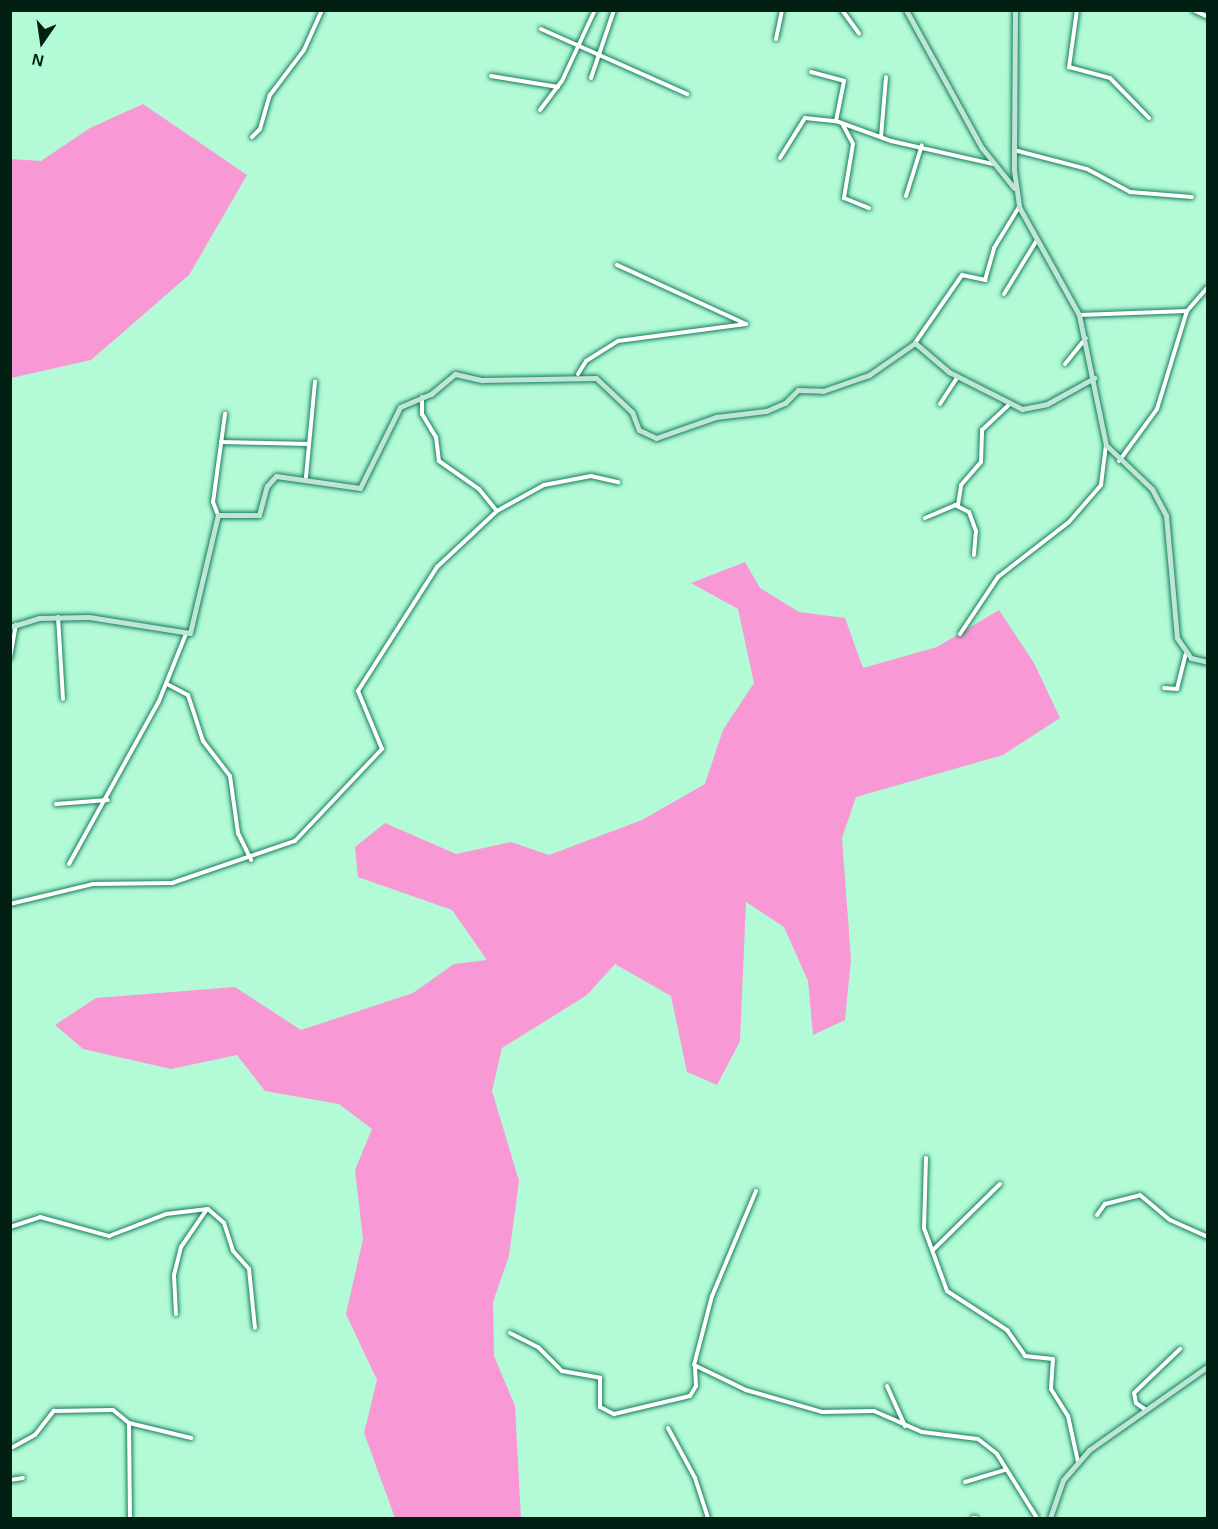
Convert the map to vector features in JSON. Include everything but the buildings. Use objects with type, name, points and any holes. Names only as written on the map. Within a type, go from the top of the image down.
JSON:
[{"type":"street","points":[[252,136],[261,127],[270,95],[304,50],[322,10]]},
{"type":"street","points":[[540,110],[558,87],[595,10]]},
{"type":"street","points":[[591,78],[614,10]]},
{"type":"street","points":[[776,39],[782,10]]},
{"type":"street","points":[[842,10],[859,33]]},
{"type":"street","points":[[906,10],[993,164],[1015,189]]},
{"type":"street","points":[[960,634],[998,577],[1069,522],[1101,485],[1106,445],[1086,338],[1079,315],[1019,207],[1015,189],[1015,10]]},
{"type":"street","points":[[1077,10],[1069,67],[1110,78],[1149,118]]},
{"type":"street","points":[[1193,10],[1208,17]]},
{"type":"street","points":[[541,29],[687,94]]},
{"type":"street","points":[[811,72],[844,81],[836,121]]},
{"type":"street","points":[[491,76],[558,87]]},
{"type":"street","points":[[881,137],[886,77]]},
{"type":"street","points":[[780,158],[803,120],[836,121],[881,137],[922,145],[993,164]]},
{"type":"street","points":[[843,124],[854,144],[844,198],[869,208]]},
{"type":"street","points":[[906,196],[922,145]]},
{"type":"street","points":[[1014,150],[1087,169],[1130,192],[1192,197]]},
{"type":"street","points":[[218,515],[259,515],[270,480],[306,477],[360,488],[400,406],[422,397],[455,374],[482,380],[578,374],[603,381],[632,412],[639,430],[661,438],[716,417],[766,411],[785,404],[798,390],[823,391],[869,375],[915,343],[962,275],[985,280],[994,248],[1019,207]]},
{"type":"street","points":[[1004,294],[1037,240]]},
{"type":"street","points":[[578,374],[586,361],[618,341],[746,324],[617,265]]},
{"type":"street","points":[[1119,461],[1157,409],[1187,311],[1208,287]]},
{"type":"street","points":[[1079,315],[1187,311]]},
{"type":"street","points":[[1065,364],[1086,338]]},
{"type":"street","points":[[915,343],[958,376],[1010,404],[1039,407],[1094,378]]},
{"type":"street","points":[[940,404],[958,376]]},
{"type":"street","points":[[306,477],[315,381]]},
{"type":"street","points":[[422,397],[422,414],[436,436],[439,461],[479,489],[497,512]]},
{"type":"street","points":[[958,505],[962,485],[981,462],[982,430],[1010,404]]},
{"type":"street","points":[[69,864],[108,800],[167,684],[186,634],[194,627],[210,531],[218,515],[213,502],[225,414]]},
{"type":"street","points":[[221,442],[309,444]]},
{"type":"street","points":[[1106,445],[1119,461],[1152,489],[1168,521],[1175,630],[1186,654],[1177,689],[1164,688]]},
{"type":"street","points":[[10,904],[93,884],[172,884],[251,860],[295,842],[377,756],[380,743],[358,690],[437,567],[497,512],[564,478],[618,482]]},
{"type":"street","points":[[925,518],[958,505]]},
{"type":"street","points":[[958,505],[975,524],[974,555]]},
{"type":"street","points":[[10,658],[13,626],[58,616],[186,634]]},
{"type":"street","points":[[58,616],[63,699]]},
{"type":"street","points":[[1186,654],[1208,662]]},
{"type":"street","points":[[167,684],[188,695],[203,741],[230,776],[238,833],[251,860]]},
{"type":"street","points":[[56,804],[108,800]]},
{"type":"street","points":[[926,1158],[924,1228],[951,1296],[1003,1326],[1027,1357],[1053,1359],[1051,1389],[1068,1416],[1078,1462]]},
{"type":"street","points":[[933,1250],[1000,1184]]},
{"type":"street","points":[[510,1333],[538,1347],[562,1371],[600,1378],[600,1407],[614,1414],[690,1396],[696,1386],[695,1366],[712,1296],[756,1191]]},
{"type":"street","points":[[1097,1215],[1105,1204],[1140,1195],[1170,1220],[1208,1237]]},
{"type":"street","points":[[11,1227],[40,1217],[109,1236],[166,1214],[208,1209],[224,1223],[233,1251],[249,1269],[255,1328]]},
{"type":"street","points":[[176,1314],[174,1275],[181,1247],[208,1209]]},
{"type":"street","points":[[1146,1410],[1136,1403],[1134,1393],[1180,1349]]},
{"type":"street","points":[[695,1366],[746,1390],[830,1413],[873,1411],[905,1427],[978,1439],[997,1454],[1037,1518]]},
{"type":"street","points":[[1050,1518],[1055,1493],[1078,1462],[1208,1366]]},
{"type":"street","points":[[887,1386],[905,1427]]},
{"type":"street","points":[[13,1447],[35,1435],[54,1411],[113,1410],[129,1423],[191,1438]]},
{"type":"street","points":[[129,1423],[130,1518]]},
{"type":"street","points":[[668,1428],[695,1478],[708,1518]]},
{"type":"street","points":[[964,1482],[1005,1470]]},
{"type":"street","points":[[10,1480],[23,1478]]},
{"type":"shaded area","points":[[143,104],[247,175],[189,275],[91,360],[11,378],[11,159],[41,161],[90,128]]},
{"type":"shaded area","points":[[745,562],[760,588],[799,612],[845,618],[863,668],[937,647],[999,610],[1034,663],[1060,718],[1003,755],[856,797],[842,838],[851,959],[845,1020],[813,1035],[808,981],[784,927],[746,902],[740,1041],[717,1085],[687,1072],[671,996],[615,964],[587,995],[502,1048],[492,1091],[519,1181],[509,1256],[493,1302],[494,1356],[515,1406],[521,1518],[395,1518],[364,1433],[377,1380],[346,1314],[363,1239],[355,1170],[372,1129],[339,1104],[265,1091],[237,1055],[171,1069],[83,1049],[55,1025],[96,998],[235,987],[301,1030],[413,993],[454,964],[487,960],[452,910],[358,877],[355,847],[385,823],[456,854],[511,842],[549,855],[642,820],[705,784],[723,730],[754,683],[738,609],[691,583]]}]
